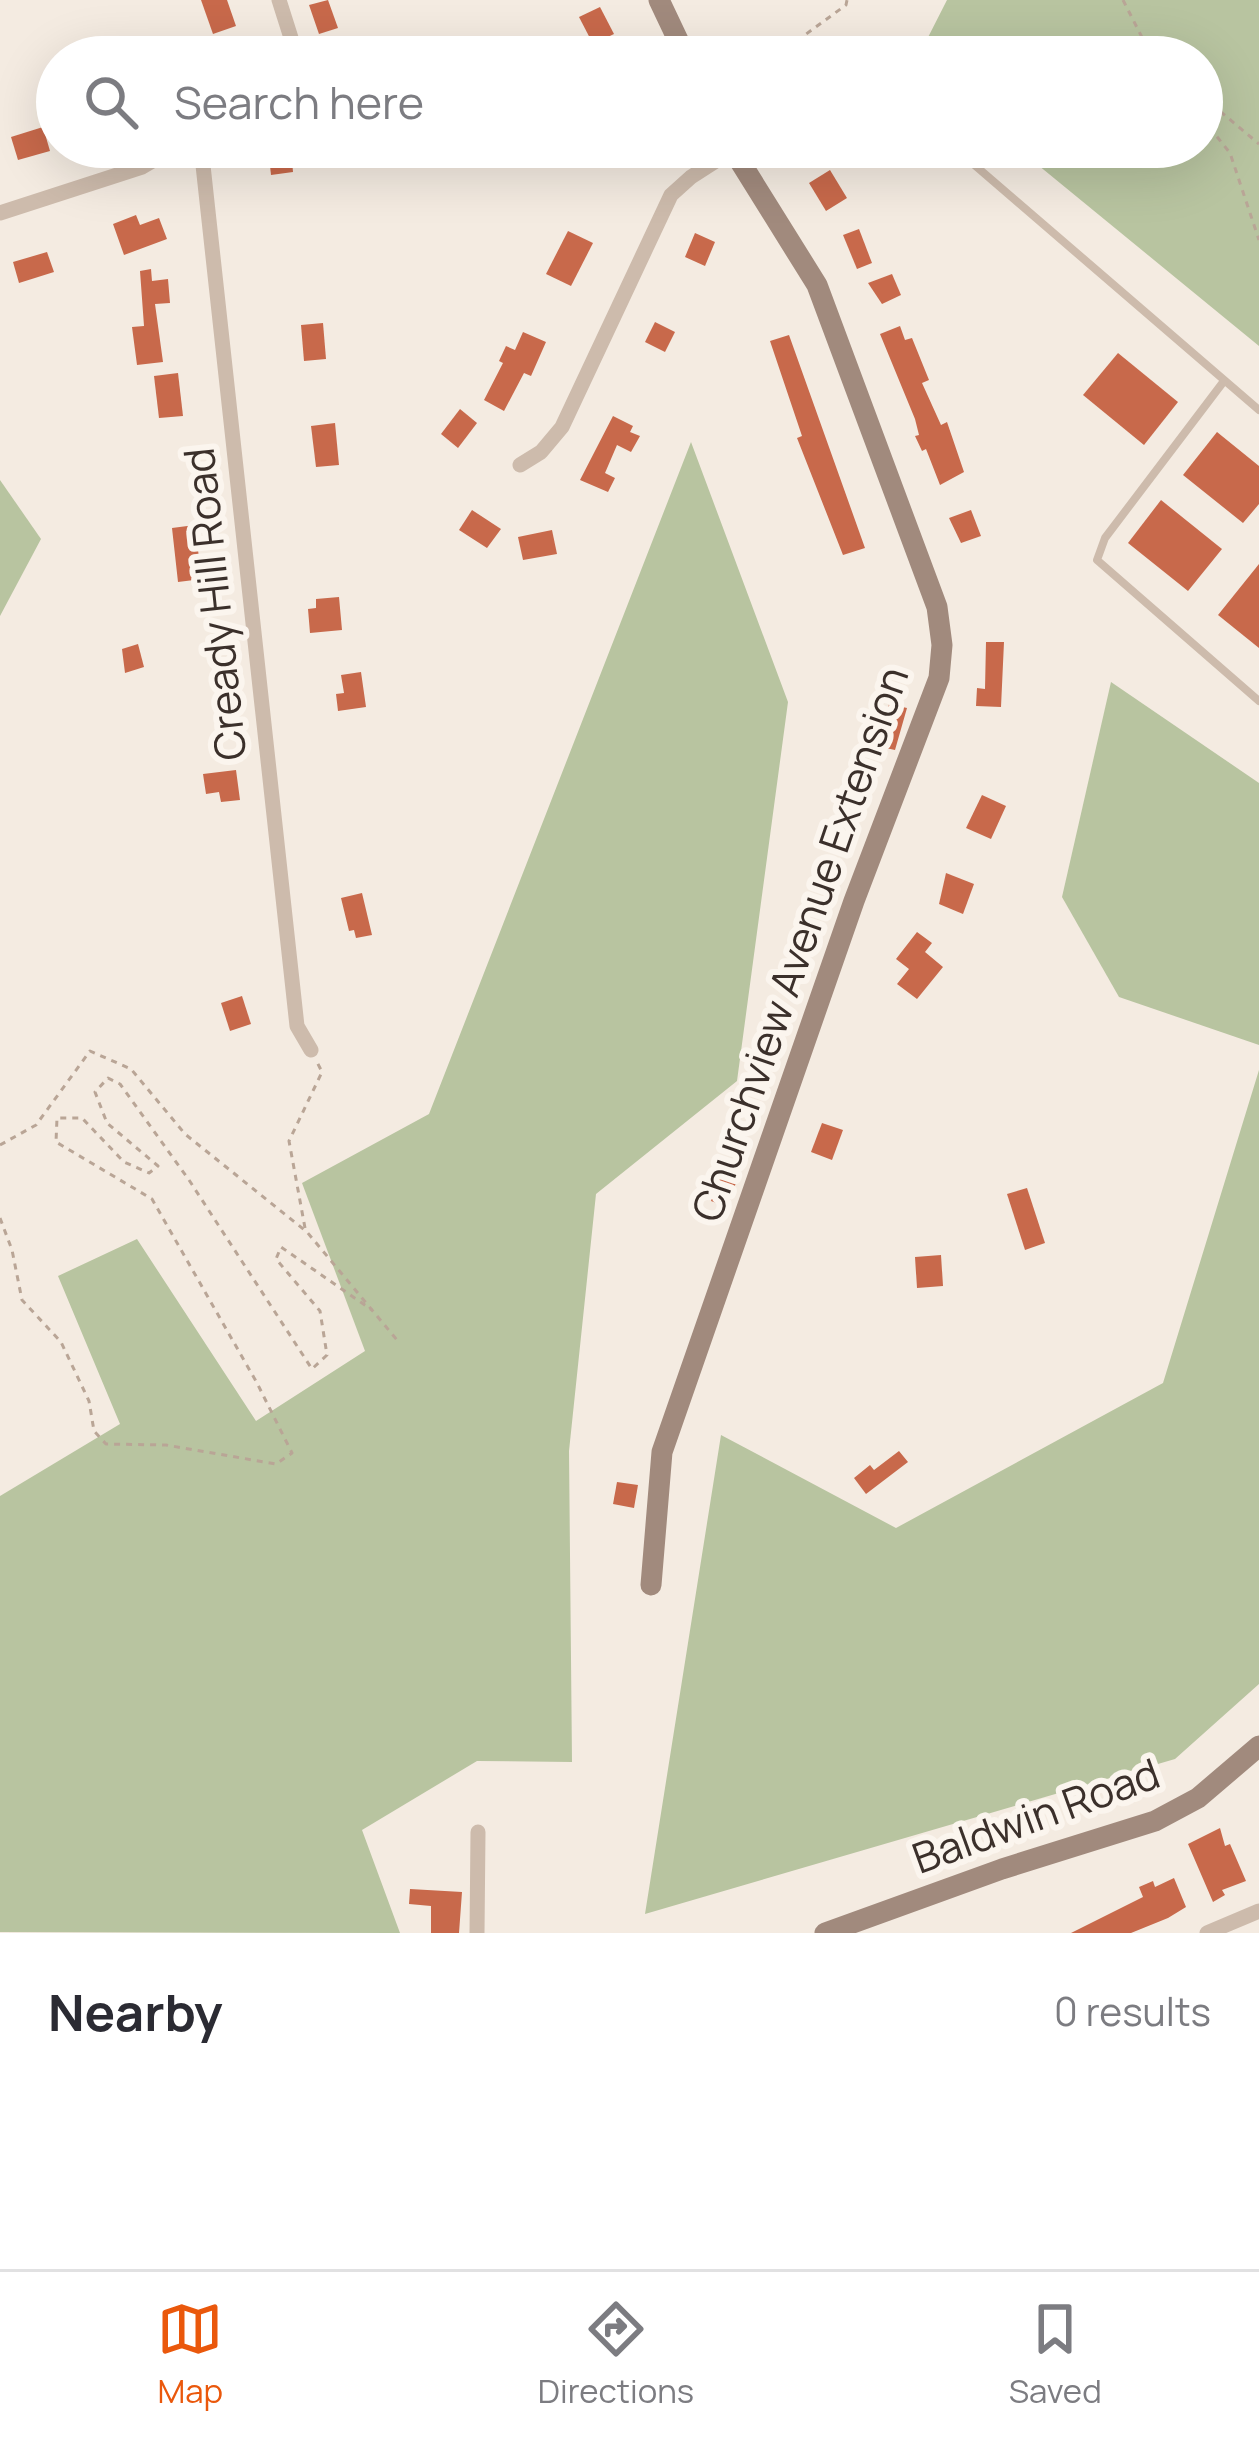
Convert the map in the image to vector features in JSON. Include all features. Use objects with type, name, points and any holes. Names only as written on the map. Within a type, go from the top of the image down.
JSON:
[{"type":"street","points":[[279,0],[291,36]]},
{"type":"street","points":[[659,0],[676,36]]},
{"type":"street","points":[[0,213],[139,168]]},
{"type":"street","name":"Cready Hill Road","points":[[204,168],[297,1026],[311,1050]]},
{"type":"street","points":[[520,465],[541,452],[562,427],[671,195],[707,168]]},
{"type":"street","name":"Churchview Avenue Extension","points":[[651,1585],[662,1452],[854,901],[939,679],[942,645],[938,607],[817,285],[744,168]]},
{"type":"street","name":"Baldwin Road","points":[[825,1933],[1002,1869],[1156,1821],[1198,1798],[1259,1746]]},
{"type":"street","points":[[477,1933],[478,1832]]},
{"type":"street","points":[[1207,1933],[1259,1912]]},
{"type":"lane","points":[[978,168],[1259,410]]},
{"type":"lane","points":[[1224,381],[1105,538],[1097,560],[1259,701]]},
{"type":"path","points":[[1123,0],[1139,36]]},
{"type":"path","points":[[803,36],[848,2]]},
{"type":"path","points":[[1223,114],[1259,144]]},
{"type":"path","points":[[1223,144],[1259,240]]},
{"type":"path","points":[[307,1232],[289,1141],[322,1072],[311,1050]]},
{"type":"path","points":[[0,1145],[36,1125],[90,1051],[131,1069],[185,1134],[307,1232],[397,1340]]},
{"type":"path","points":[[0,1218],[22,1300],[62,1342],[89,1401],[94,1431],[106,1444],[166,1445],[276,1464],[292,1453],[152,1199],[56,1142],[57,1118],[82,1118],[124,1162],[149,1173],[158,1166],[106,1123],[95,1092],[108,1078],[120,1084],[190,1180],[312,1369],[327,1355],[320,1311],[276,1259],[281,1246],[372,1310]]},
{"type":"green space","points":[[947,0],[1259,0],[1259,346],[1042,168],[1223,168],[1223,36],[929,36]]},
{"type":"green space","points":[[691,442],[788,702],[737,1081],[596,1194],[569,1451],[572,1762],[477,1761],[362,1830],[400,1933],[0,1932],[0,1496],[120,1424],[58,1276],[137,1239],[256,1421],[365,1351],[302,1183],[429,1114]]},
{"type":"green space","points":[[0,480],[41,539],[0,616]]},
{"type":"green space","points":[[1111,682],[1259,783],[1259,1045],[1119,997],[1062,897]]},
{"type":"green space","points":[[1259,1070],[1259,1684],[1175,1759],[645,1914],[721,1435],[896,1528],[1163,1383]]},
{"type":"building","points":[[201,0],[227,0],[236,26],[213,34]]},
{"type":"building","points":[[328,0],[338,28],[319,34],[309,5]]},
{"type":"building","points":[[600,7],[614,34],[589,36],[579,17]]},
{"type":"building","points":[[36,129],[36,155],[18,160],[11,137]]},
{"type":"building","points":[[270,168],[293,168],[293,172],[271,175]]},
{"type":"building","points":[[830,170],[847,198],[826,211],[809,183]]},
{"type":"building","points":[[136,215],[140,225],[159,218],[167,239],[124,255],[113,224]]},
{"type":"building","points":[[859,229],[872,263],[857,269],[843,235]]},
{"type":"building","points":[[568,231],[593,243],[571,286],[546,274]]},
{"type":"building","points":[[695,233],[715,242],[705,266],[685,257]]},
{"type":"building","points":[[47,252],[54,272],[19,283],[13,262]]},
{"type":"building","points":[[151,269],[152,281],[168,279],[170,303],[155,304],[163,362],[137,365],[132,327],[144,326],[140,271]]},
{"type":"building","points":[[892,274],[901,295],[882,304],[868,283]]},
{"type":"building","points":[[655,322],[675,332],[665,352],[645,342]]},
{"type":"building","points":[[323,323],[326,359],[304,361],[301,325]]},
{"type":"building","points":[[900,326],[905,340],[912,338],[929,380],[922,383],[941,425],[947,422],[964,472],[940,485],[926,449],[922,451],[915,436],[919,435],[915,419],[880,334]]},
{"type":"building","points":[[523,332],[546,342],[531,376],[524,373],[504,411],[484,400],[503,363],[499,361],[506,346],[515,350]]},
{"type":"building","points":[[789,335],[865,548],[843,555],[797,438],[802,436],[770,341]]},
{"type":"building","points":[[1118,353],[1178,402],[1144,445],[1083,395]]},
{"type":"building","points":[[178,373],[183,416],[159,418],[154,376]]},
{"type":"building","points":[[460,409],[477,423],[458,448],[441,434]]},
{"type":"building","points":[[613,416],[633,426],[630,432],[640,436],[631,452],[617,445],[605,473],[615,478],[608,492],[580,480]]},
{"type":"building","points":[[335,423],[339,465],[316,467],[311,426]]},
{"type":"building","points":[[1217,432],[1259,466],[1259,504],[1243,523],[1183,475]]},
{"type":"building","points":[[1161,500],[1222,549],[1188,591],[1128,543]]},
{"type":"building","points":[[472,510],[501,529],[487,548],[459,530]]},
{"type":"building","points":[[971,510],[981,536],[961,543],[949,518]]},
{"type":"building","points":[[195,525],[199,558],[207,557],[210,578],[178,582],[172,528]]},
{"type":"building","points":[[552,530],[557,554],[523,560],[518,537]]},
{"type":"building","points":[[1259,564],[1259,648],[1218,615]]},
{"type":"building","points":[[339,597],[342,630],[310,633],[308,609],[316,608],[316,599]]},
{"type":"building","points":[[986,642],[1004,642],[1001,707],[976,706],[977,688],[985,689]]},
{"type":"building","points":[[138,644],[144,667],[125,673],[122,649]]},
{"type":"building","points":[[361,672],[366,707],[338,711],[336,694],[344,693],[341,675]]},
{"type":"building","points":[[889,704],[907,708],[895,750],[867,744],[875,712],[887,715]]},
{"type":"building","points":[[236,770],[240,800],[221,802],[219,792],[206,794],[203,774]]},
{"type":"building","points":[[982,795],[1006,806],[991,839],[966,828]]},
{"type":"building","points":[[946,873],[974,884],[963,914],[939,904]]},
{"type":"building","points":[[362,893],[372,935],[356,938],[354,930],[349,931],[341,898]]},
{"type":"building","points":[[917,932],[932,943],[925,952],[943,967],[917,999],[897,984],[909,969],[896,959]]},
{"type":"building","points":[[242,996],[251,1024],[230,1031],[221,1003]]},
{"type":"building","points":[[822,1123],[843,1130],[832,1160],[811,1152]]},
{"type":"building","points":[[723,1161],[741,1167],[728,1207],[711,1201]]},
{"type":"building","points":[[1027,1188],[1045,1243],[1025,1250],[1007,1194]]},
{"type":"building","points":[[941,1255],[943,1286],[917,1288],[915,1257]]},
{"type":"building","points":[[899,1451],[908,1462],[866,1494],[854,1478]]},
{"type":"building","points":[[617,1482],[638,1485],[634,1508],[613,1504]]},
{"type":"building","points":[[1220,1828],[1246,1881],[1222,1890],[1225,1895],[1213,1902],[1188,1844]]},
{"type":"building","points":[[1174,1878],[1186,1907],[1168,1918],[1131,1933],[1071,1933],[1143,1897],[1139,1887],[1153,1881],[1155,1887]]},
{"type":"building","points":[[410,1889],[462,1892],[459,1933],[431,1933],[431,1906],[409,1904]]}]
